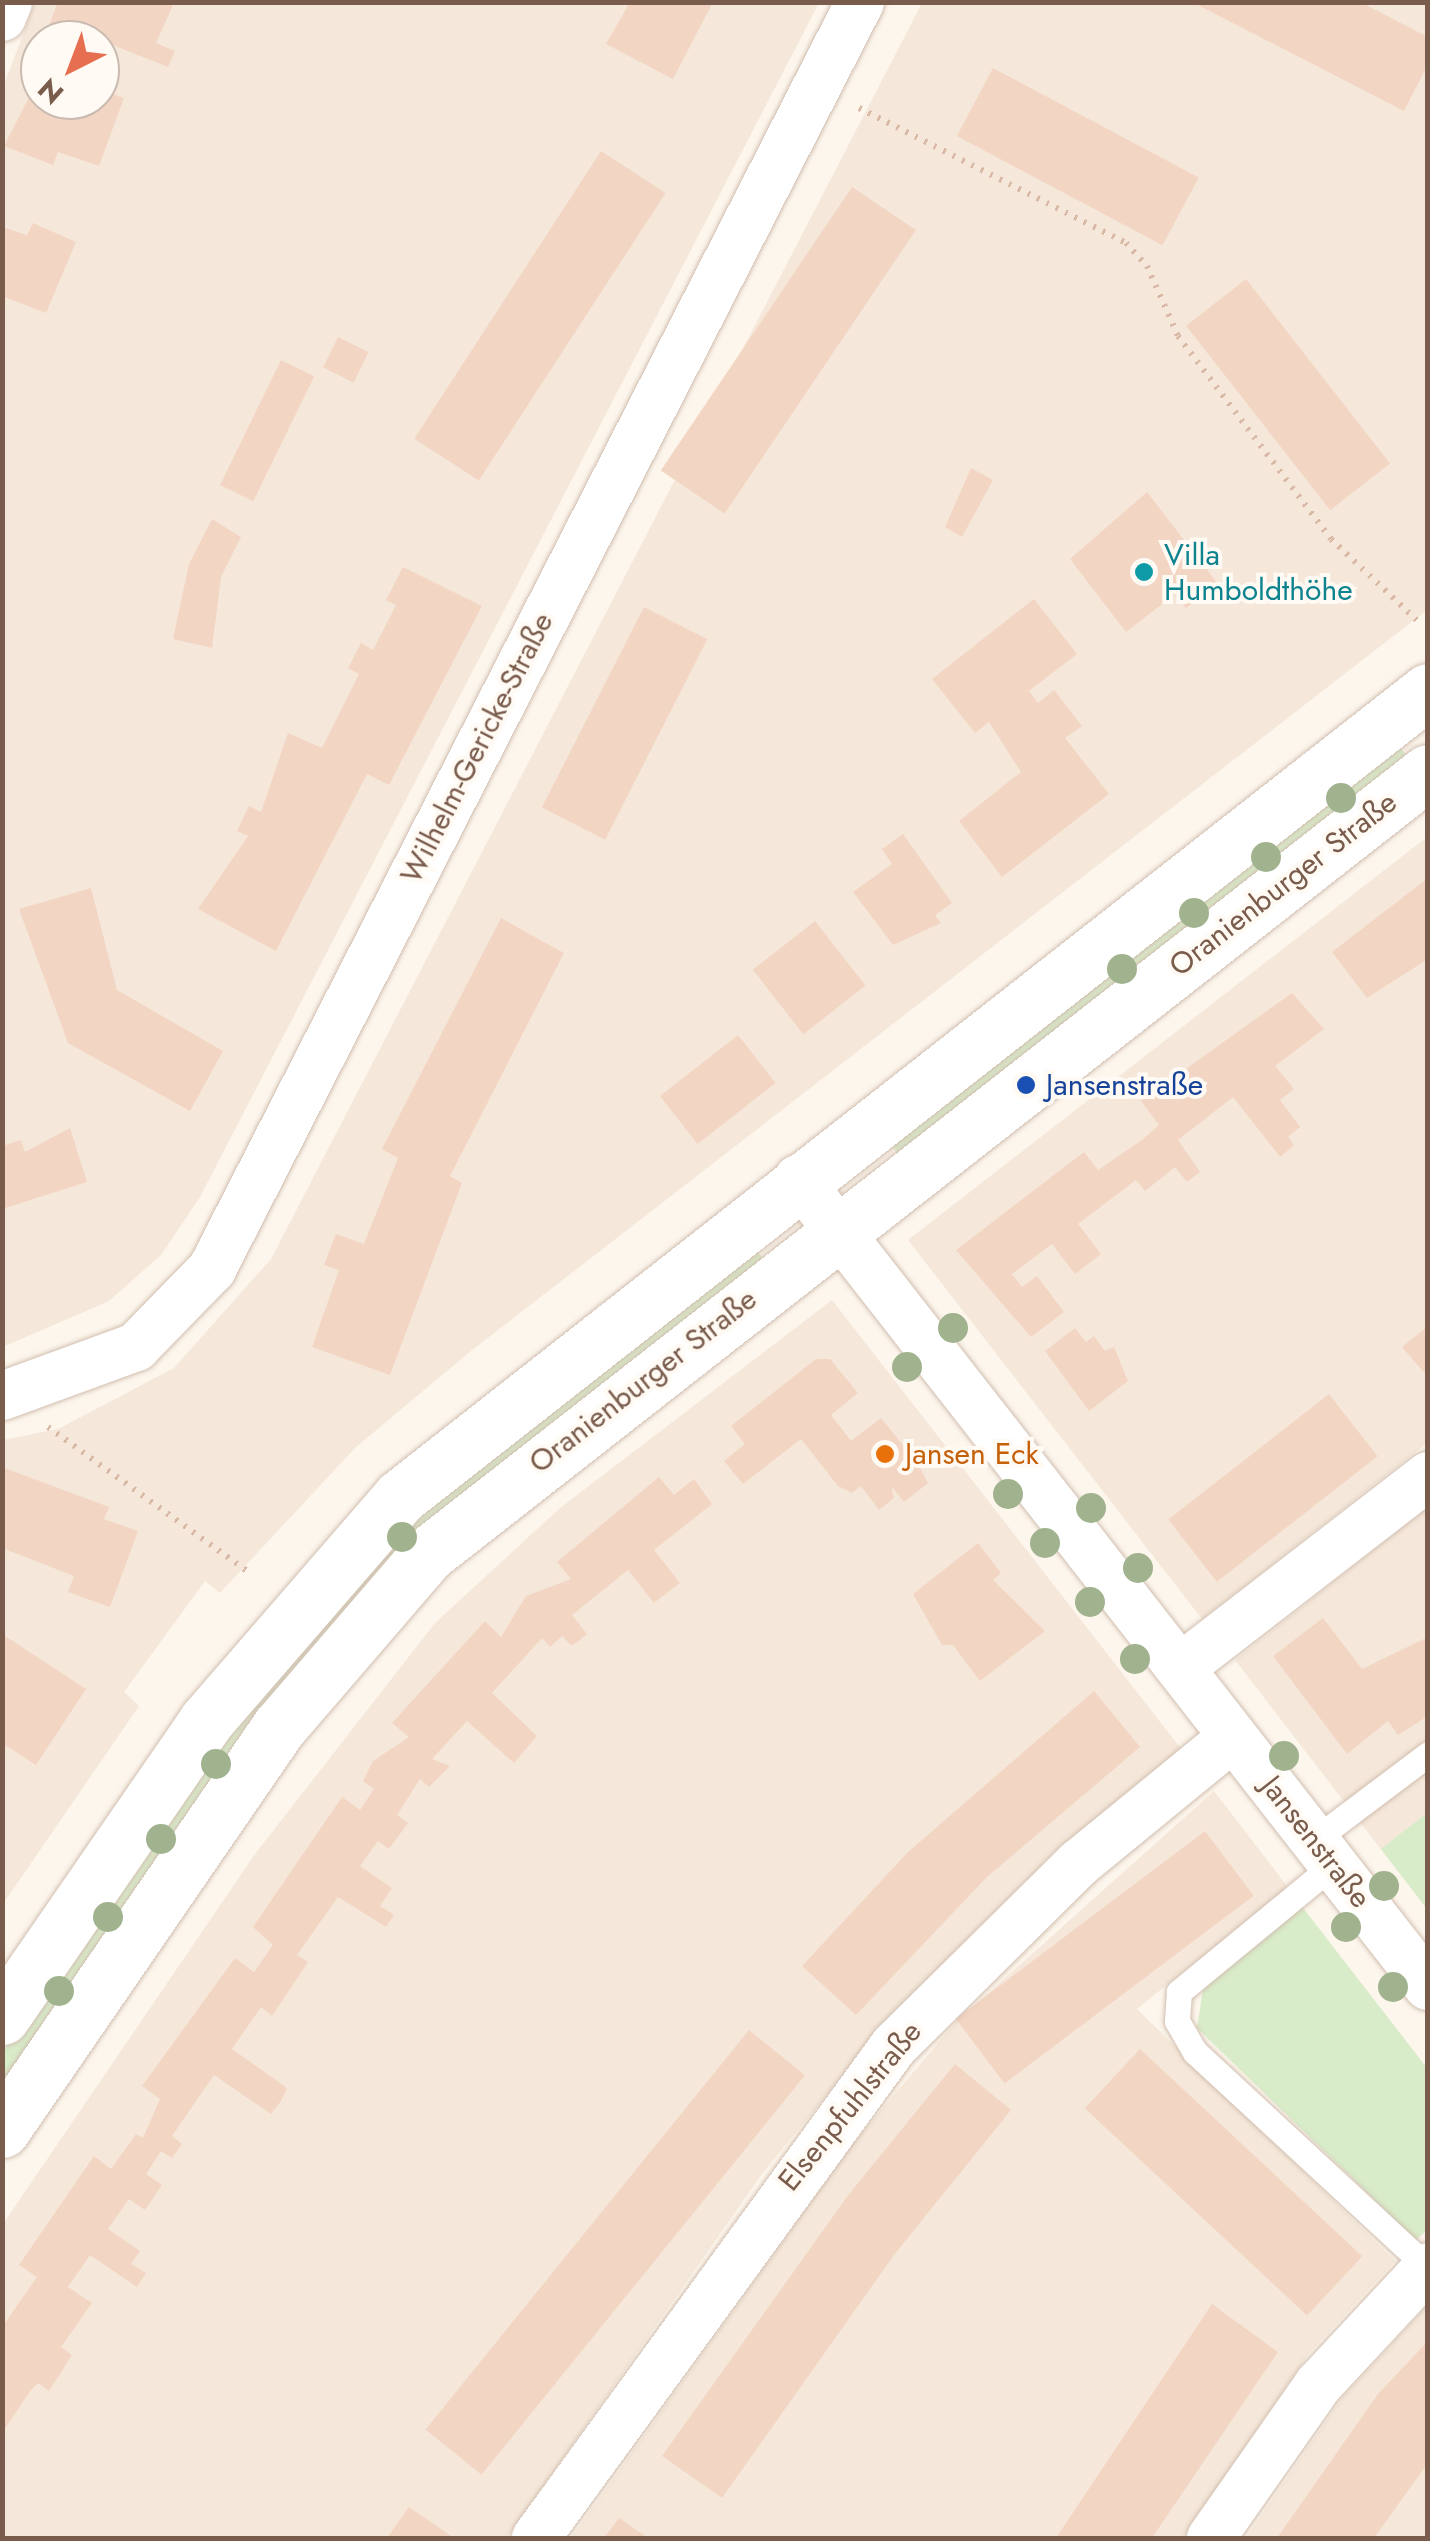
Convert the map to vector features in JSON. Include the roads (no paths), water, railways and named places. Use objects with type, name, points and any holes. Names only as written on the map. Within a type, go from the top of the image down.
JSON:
[{"type":"main road","points":[[2,2017],[206,1721],[335,1562],[461,1443],[1428,691]]},
{"type":"main road","name":"Oranienburger Straße","points":[[2,2130],[280,1726],[380,1602],[480,1508],[1428,772]]},
{"type":"street","points":[[2,18],[8,2]]},
{"type":"street","name":"Wilhelm-Gericke-Straße","points":[[2,1396],[136,1347],[212,1270],[860,2]]},
{"type":"street","name":"Jansenstraße","points":[[798,1179],[1428,1986]]},
{"type":"street","points":[[1180,1668],[1428,1476]]},
{"type":"street","name":"Elsenpfuhlstraße","points":[[536,2538],[894,2046],[1079,1863],[1233,1736]]},
{"type":"street","points":[[1211,2538],[1318,2385],[1427,2267]]},
{"type":"lane","points":[[1427,2267],[1195,2052],[1177,2020],[1179,1992],[1428,1754]]},
{"type":"place","name":"Villa Humboldthöhe","points":[[1144,572]]},
{"type":"place","name":"Jansenstraße","points":[[1026,1085]]},
{"type":"place","name":"Jansen Eck","points":[[885,1454]]}]
